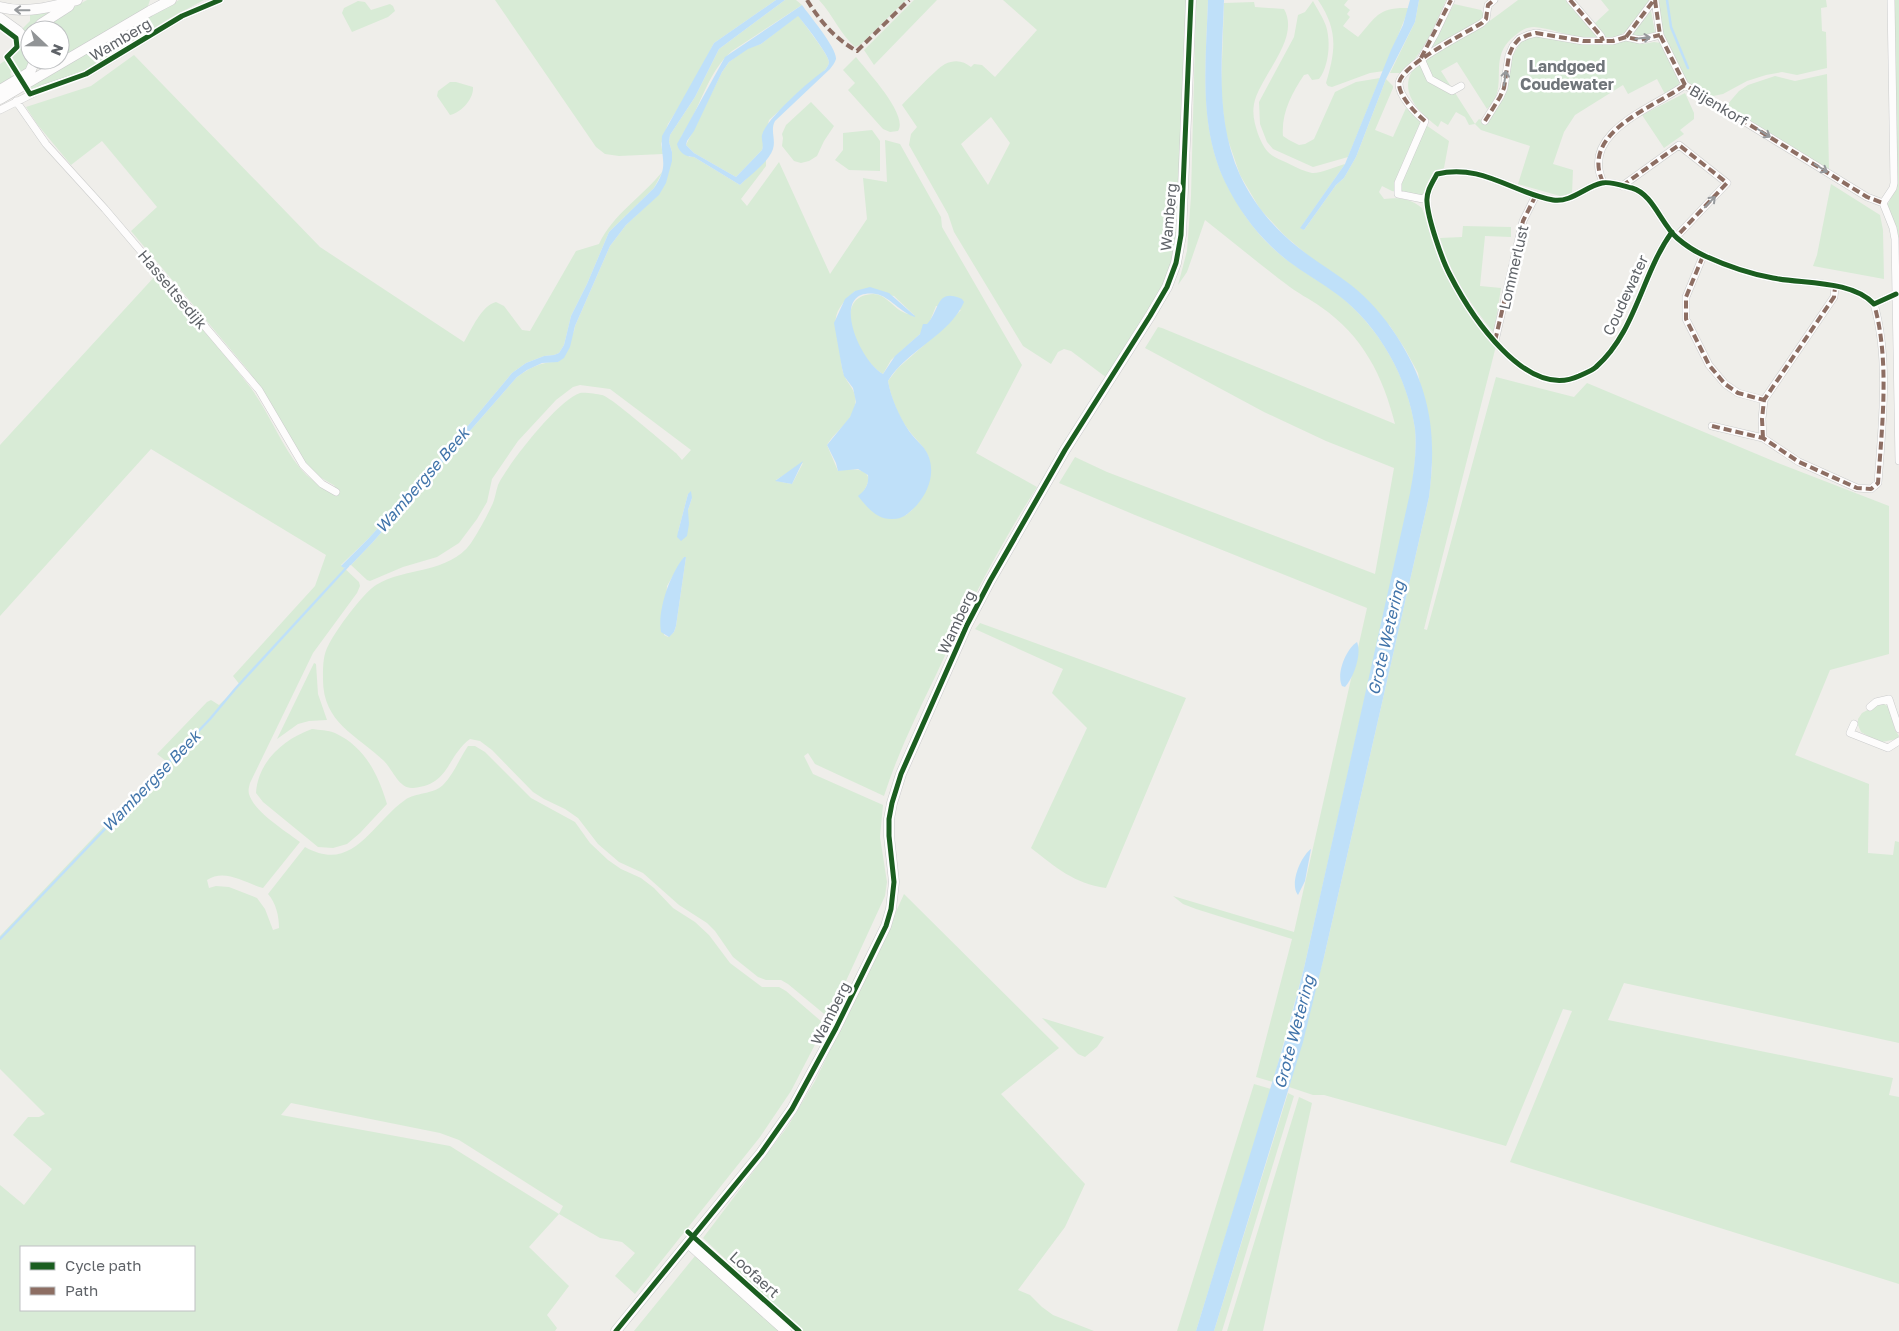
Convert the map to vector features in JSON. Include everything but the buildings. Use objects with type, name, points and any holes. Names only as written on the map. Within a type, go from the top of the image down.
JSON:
[{"type":"street","points":[[0,7],[28,10],[54,7],[78,0]]},
{"type":"street","points":[[47,20],[78,0]]},
{"type":"street","points":[[150,11],[155,0]]},
{"type":"street","name":"Wamberg","points":[[70,58],[171,0]]},
{"type":"street","name":"Wamberg","points":[[16,101],[44,88],[86,74],[182,16],[220,0]]},
{"type":"street","name":"Wamberg","points":[[691,1240],[781,1126],[818,1063],[847,1008],[886,926],[891,909],[894,882],[889,819],[901,774],[968,625],[990,581],[1070,443],[1167,287],[1176,262],[1181,235],[1191,0]]},
{"type":"street","points":[[1420,59],[1435,34],[1451,0]]},
{"type":"street","points":[[1494,0],[1488,5],[1486,19],[1482,24],[1420,59],[1401,76],[1399,86],[1414,111],[1424,121],[1398,183],[1398,194],[1423,199],[1428,194],[1437,174],[1462,171],[1497,180],[1555,200],[1572,197],[1603,182],[1634,188],[1647,198],[1674,234],[1703,256],[1742,270],[1774,278],[1852,290],[1874,304],[1879,322],[1884,400],[1878,483],[1871,489],[1857,488],[1799,462],[1763,438],[1712,426]]},
{"type":"street","points":[[1570,0],[1601,36],[1603,41]]},
{"type":"street","points":[[1485,121],[1504,88],[1509,55],[1519,39],[1536,33],[1582,41],[1613,42],[1626,37],[1654,0]]},
{"type":"street","name":"Bijenkorf","points":[[1654,0],[1660,35],[1685,85],[1868,196],[1883,203]]},
{"type":"street","points":[[1891,0],[1894,182],[1893,188],[1883,203],[1894,234],[1899,461]]},
{"type":"street","points":[[0,18],[20,33]]},
{"type":"street","points":[[1626,37],[1640,40],[1660,35]]},
{"type":"street","points":[[1420,59],[1430,79],[1452,91],[1461,86]]},
{"type":"street","points":[[0,90],[31,70]]},
{"type":"street","points":[[0,99],[49,70]]},
{"type":"street","points":[[1603,182],[1598,172],[1601,148],[1612,131],[1650,106],[1669,97],[1685,85]]},
{"type":"street","points":[[0,110],[16,101]]},
{"type":"street","name":"Hasseltsedijk","points":[[16,101],[46,144],[105,209],[259,390],[303,465],[322,484],[336,492]]},
{"type":"street","name":"Coudewater","points":[[1428,194],[1426,201],[1438,244],[1449,274],[1470,309],[1507,356],[1532,374],[1557,380],[1572,379],[1595,368],[1616,345],[1660,247],[1727,184],[1679,145],[1622,186]]},
{"type":"street","name":"Lommerlust","points":[[1495,341],[1523,221],[1536,195]]},
{"type":"street","points":[[1703,256],[1686,298],[1686,319],[1709,365],[1725,384],[1738,393],[1764,400]]},
{"type":"street","points":[[1763,438],[1764,400],[1834,297],[1836,287]]},
{"type":"street","points":[[1874,304],[1896,294]]},
{"type":"street","points":[[1870,707],[1876,702],[1888,700],[1899,730]]},
{"type":"street","points":[[1854,724],[1850,733],[1888,748],[1899,741]]},
{"type":"street","points":[[616,1331],[691,1240]]},
{"type":"street","name":"Loofaert","points":[[691,1240],[786,1331]]},
{"type":"green space","points":[[87,0],[150,0],[148,6],[141,14],[70,54],[70,20],[52,20]]},
{"type":"green space","points":[[179,0],[204,0],[170,18],[88,70],[29,90],[27,87],[57,70],[70,70],[70,62]]},
{"type":"green space","points":[[495,0],[776,0],[714,43],[688,93],[668,124],[661,144],[663,154],[619,156],[605,154],[596,147]]},
{"type":"green space","points":[[785,0],[796,0],[802,5],[732,51],[723,60],[710,80],[681,137],[689,157],[694,157],[740,185],[766,159],[766,166],[741,199],[747,206],[779,162],[830,274],[867,219],[863,178],[887,182],[885,140],[900,144],[941,217],[942,227],[1022,365],[976,453],[1037,487],[995,557],[958,628],[907,736],[884,796],[815,764],[808,753],[804,756],[813,774],[883,805],[880,837],[887,882],[885,896],[829,1018],[788,984],[781,980],[766,980],[758,977],[733,957],[707,923],[679,905],[643,873],[619,862],[598,844],[578,818],[533,792],[492,750],[480,741],[470,739],[462,746],[441,776],[434,782],[425,786],[408,787],[400,782],[384,761],[352,735],[334,717],[324,693],[323,668],[326,652],[338,630],[357,604],[376,585],[388,579],[439,565],[462,553],[471,543],[483,523],[493,503],[503,475],[534,434],[559,407],[571,398],[580,393],[591,393],[607,397],[638,421],[682,460],[691,450],[610,389],[580,385],[573,387],[556,400],[518,441],[492,479],[487,502],[459,543],[437,557],[403,567],[370,581],[351,565],[517,377],[536,366],[558,362],[574,331],[610,246],[626,225],[658,195],[672,152],[669,142],[670,135],[695,97],[719,49]],"holes":[[[855,291],[894,296],[914,315],[903,312],[882,296],[873,294],[860,298],[852,306],[850,317],[852,330],[858,344],[865,357],[883,374],[891,360],[920,334],[930,321],[936,306],[961,310],[898,368],[888,381],[891,395],[899,414],[906,427],[921,444],[929,458],[912,510],[906,515],[892,519],[863,492],[867,484],[867,474],[863,471],[851,469],[838,471],[827,445],[847,421],[853,411],[856,400],[843,371],[836,332],[836,318],[841,305]],[[803,463],[792,484],[776,480]],[[688,494],[692,498],[688,510],[688,521],[678,532]],[[684,557],[686,557],[676,626],[674,632],[668,637],[664,635],[667,586]]]},
{"type":"green space","points":[[819,0],[906,0],[860,45],[855,47]]},
{"type":"green space","points":[[914,0],[937,0],[874,65],[864,50]]},
{"type":"green space","points":[[1003,0],[1188,0],[1179,237],[1167,279],[1107,378],[1071,351],[1064,349],[1058,352],[1051,364],[1023,346],[954,232],[948,214],[909,145],[911,134],[917,127],[902,105],[936,71],[945,64],[959,61],[971,67],[974,64],[982,65],[995,77],[1037,30]],"holes":[[[991,117],[1010,143],[988,185],[961,144]]]},
{"type":"green space","points":[[1196,0],[1208,0],[1205,70],[1207,116],[1217,162],[1226,183],[1245,216],[1270,246],[1340,296],[1368,323],[1390,355],[1399,373],[1406,391],[1416,437],[1411,493],[1304,968],[1273,1082],[1256,1077],[1292,939],[1196,909],[1183,904],[1173,896],[1294,932],[1367,608],[1059,483],[1075,457],[1107,472],[1375,574],[1394,468],[1326,441],[1264,412],[1145,348],[1158,327],[1162,328],[1395,424],[1377,374],[1360,344],[1349,331],[1336,318],[1290,287],[1205,220],[1187,272],[1178,285],[1187,251],[1191,196]]},
{"type":"green space","points":[[1318,0],[1348,0],[1344,5],[1350,10],[1347,14],[1350,17],[1343,26],[1358,37],[1374,18],[1384,11],[1409,8],[1384,71],[1370,73],[1332,87],[1328,86],[1326,83],[1333,50],[1332,30]]},
{"type":"green space","points":[[1419,0],[1446,0],[1433,30],[1416,57],[1402,73],[1390,73],[1415,22]]},
{"type":"green space","points":[[1518,0],[1568,0],[1599,37],[1580,37],[1534,27],[1521,31],[1507,43],[1502,52],[1498,91],[1487,109],[1457,62],[1441,71],[1475,124],[1469,125],[1465,117],[1456,112],[1448,125],[1441,121],[1438,127],[1414,104],[1410,97],[1408,81],[1411,73],[1424,60],[1481,27]]},
{"type":"green space","points":[[1601,0],[1650,0],[1627,30],[1614,38],[1606,39],[1595,23],[1609,10]]},
{"type":"green space","points":[[1659,0],[1826,0],[1827,7],[1821,8],[1822,31],[1826,32],[1827,68],[1797,75],[1782,72],[1766,75],[1747,81],[1723,94],[1713,96],[1707,94],[1688,82],[1682,75],[1661,27]]},
{"type":"green space","points":[[1894,0],[1899,0],[1899,306],[1898,238],[1887,206],[1896,188]]},
{"type":"green space","points":[[358,1],[365,2],[371,10],[390,4],[395,11],[388,17],[352,32],[342,13],[344,8]]},
{"type":"green space","points":[[1313,1],[1328,32],[1327,60],[1319,79],[1312,80],[1308,74],[1304,75],[1295,89],[1286,111],[1283,136],[1299,145],[1314,139],[1335,92],[1356,82],[1380,78],[1348,157],[1313,167],[1273,149],[1267,142],[1260,124],[1259,102],[1294,37],[1298,15],[1305,12]]},
{"type":"green space","points":[[1254,2],[1255,7],[1284,9],[1288,21],[1284,45],[1264,81],[1254,104],[1255,123],[1262,144],[1274,156],[1312,173],[1345,164],[1301,227],[1304,230],[1336,185],[1344,178],[1356,157],[1386,79],[1393,88],[1375,130],[1393,137],[1406,108],[1423,123],[1449,141],[1444,168],[1433,176],[1428,183],[1423,197],[1392,191],[1382,186],[1379,192],[1384,199],[1404,199],[1422,208],[1435,245],[1496,346],[1424,629],[1427,630],[1496,377],[1574,397],[1587,383],[1778,463],[1889,506],[1889,654],[1830,670],[1795,755],[1869,784],[1868,853],[1893,855],[1895,841],[1899,842],[1899,1043],[1624,983],[1608,1020],[1893,1078],[1889,1095],[1899,1097],[1899,1284],[1510,1162],[1572,1011],[1563,1009],[1506,1146],[1289,1087],[1324,957],[1429,497],[1432,447],[1418,373],[1390,326],[1284,235],[1260,209],[1240,175],[1226,134],[1221,89],[1224,3]]},
{"type":"green space","points":[[1454,4],[1481,10],[1483,18],[1428,53]]},
{"type":"green space","points":[[67,6],[48,20],[30,20],[30,12]]},
{"type":"green space","points":[[1651,11],[1655,32],[1643,36],[1631,35]]},
{"type":"green space","points":[[798,15],[825,53],[829,64],[825,70],[769,120],[762,150],[736,177],[694,153],[686,145],[722,72],[729,62],[748,48],[761,44]]},
{"type":"green space","points":[[1537,36],[1603,44],[1633,40],[1643,44],[1661,43],[1680,82],[1676,89],[1666,96],[1657,79],[1628,94],[1623,85],[1575,115],[1564,132],[1553,164],[1573,170],[1572,194],[1560,196],[1518,184],[1530,146],[1481,130],[1475,124],[1479,119],[1487,123],[1502,98],[1512,56],[1521,42]]},
{"type":"green space","points":[[20,38],[20,70],[25,70],[23,75],[12,57],[19,47]]},
{"type":"green space","points":[[134,55],[320,247],[464,342],[481,313],[496,302],[504,306],[522,330],[530,331],[576,251],[599,244],[612,223],[663,171],[654,188],[609,232],[571,316],[564,345],[559,353],[526,363],[512,373],[436,464],[369,538],[341,565],[359,582],[360,586],[357,593],[313,653],[250,783],[249,789],[249,794],[257,808],[271,821],[300,842],[263,888],[221,875],[207,880],[209,888],[216,886],[229,887],[257,898],[265,909],[273,930],[279,928],[276,910],[268,894],[305,847],[322,854],[336,854],[349,850],[360,843],[409,797],[434,790],[443,785],[468,746],[475,746],[485,752],[531,798],[575,822],[590,843],[608,860],[621,869],[641,878],[654,888],[673,908],[695,922],[709,935],[730,963],[762,987],[779,987],[786,991],[822,1022],[824,1025],[823,1029],[791,1091],[760,1137],[635,1294],[615,1276],[635,1253],[622,1242],[600,1238],[559,1214],[529,1247],[569,1286],[547,1315],[557,1328],[555,1331],[0,1331],[0,1185],[24,1205],[52,1169],[13,1135],[28,1117],[39,1117],[45,1114],[0,1069],[0,936],[166,761],[157,754],[207,702],[211,700],[219,705],[240,685],[233,676],[315,586],[326,555],[151,449],[0,616],[0,445],[156,275],[247,383],[300,468],[314,481],[330,491],[335,486],[305,467],[261,389],[247,369],[131,231],[157,207],[102,141],[71,165],[37,124],[26,107],[91,86]],"holes":[[[291,1103],[440,1133],[459,1140],[563,1206],[559,1214],[450,1146],[281,1115]]]},
{"type":"green space","points":[[856,57],[892,104],[900,124],[898,131],[890,132],[883,129],[848,90],[855,83],[843,70]]},
{"type":"green space","points":[[6,60],[13,71],[10,73],[12,77],[0,84],[0,64]]},
{"type":"green space","points":[[1827,74],[1829,170],[1726,106],[1739,91],[1748,85],[1775,76],[1795,81]]},
{"type":"green space","points":[[450,82],[473,87],[473,92],[466,105],[450,115],[437,96],[438,91]]},
{"type":"green space","points":[[1685,93],[1694,113],[1694,119],[1680,130],[1684,134],[1664,148],[1642,115]]},
{"type":"green space","points":[[811,102],[834,126],[817,156],[801,163],[794,161],[782,146],[782,134],[786,125]]},
{"type":"green space","points":[[872,130],[880,141],[880,171],[849,170],[835,160],[843,150],[843,133]]},
{"type":"green space","points":[[1831,184],[1880,215],[1883,230],[1884,279],[1813,266],[1817,255]]},
{"type":"green space","points":[[1463,226],[1511,227],[1511,237],[1485,236],[1480,286],[1501,288],[1494,333],[1477,311],[1455,276],[1440,238],[1462,237]]},
{"type":"green space","points":[[980,623],[1186,698],[1106,888],[1094,886],[1066,874],[1031,848],[1087,728],[1052,693],[1063,669],[975,629]]},
{"type":"green space","points":[[314,663],[316,664],[318,694],[327,720],[298,724],[277,739]]},
{"type":"green space","points":[[1884,704],[1889,707],[1895,730],[1899,736],[1897,739],[1882,742],[1861,732],[1858,719],[1862,713],[1875,706]]},
{"type":"green space","points":[[312,729],[335,733],[355,746],[375,772],[387,804],[347,844],[333,848],[318,847],[263,802],[256,793],[262,771],[274,753],[292,739]]},
{"type":"green space","points":[[904,894],[1059,1048],[1001,1094],[1085,1184],[1065,1227],[1018,1290],[1030,1295],[1053,1315],[1094,1331],[802,1331],[703,1238],[788,1126],[815,1081]]},
{"type":"green space","points":[[1042,1018],[1104,1037],[1097,1047],[1085,1057],[1078,1054]]},
{"type":"green space","points":[[1254,1084],[1271,1089],[1196,1331],[1177,1331]]},
{"type":"green space","points":[[1288,1093],[1294,1096],[1222,1331],[1214,1331]]},
{"type":"green space","points":[[1299,1097],[1312,1103],[1263,1331],[1227,1331]]},
{"type":"green space","points":[[695,1256],[701,1261],[779,1331],[634,1331]]},
{"type":"water","points":[[776,0],[785,0],[719,49],[695,97],[670,135],[669,142],[672,161],[666,183],[659,195],[626,225],[610,246],[575,326],[570,347],[564,358],[558,362],[542,363],[517,377],[373,542],[351,565],[344,568],[341,566],[436,464],[512,373],[526,363],[559,353],[564,345],[571,316],[609,232],[654,188],[659,180],[663,167],[662,136],[714,43]]},
{"type":"water","name":"Grote Wetering","points":[[1208,0],[1224,0],[1223,111],[1232,154],[1240,175],[1258,205],[1281,233],[1305,253],[1358,290],[1376,308],[1396,335],[1408,355],[1424,394],[1429,413],[1432,453],[1429,497],[1303,1042],[1214,1331],[1196,1331],[1286,1037],[1304,968],[1410,493],[1416,445],[1415,429],[1406,391],[1389,354],[1379,338],[1353,308],[1338,295],[1288,261],[1260,235],[1244,215],[1225,182],[1216,160],[1207,115],[1205,69]]},
{"type":"water","points":[[1410,0],[1419,0],[1415,22],[1386,79],[1356,157],[1344,178],[1336,185],[1304,230],[1300,228],[1345,164],[1403,25]]},
{"type":"water","points":[[802,5],[828,40],[836,59],[830,69],[775,121],[773,128],[774,145],[771,154],[740,185],[694,157],[683,154],[677,144],[725,57]],"holes":[[[798,16],[816,39],[828,58],[829,64],[825,70],[800,90],[772,119],[762,135],[762,150],[736,177],[694,153],[686,145],[687,141],[729,62],[748,49],[761,44]]]},
{"type":"water","points":[[870,287],[889,293],[915,316],[905,312],[881,295],[862,295],[853,302],[851,313],[852,326],[858,341],[874,367],[883,374],[895,356],[920,334],[923,324],[927,324],[943,298],[954,296],[962,299],[964,302],[949,324],[906,360],[888,381],[899,413],[909,431],[928,455],[931,470],[929,485],[922,499],[909,513],[895,519],[881,517],[872,512],[858,496],[866,487],[868,475],[858,469],[838,471],[827,445],[850,417],[856,402],[853,388],[844,376],[834,323],[845,299],[855,291]]},
{"type":"water","points":[[803,461],[792,484],[775,481]]},
{"type":"water","points":[[691,491],[692,498],[688,510],[689,524],[687,536],[681,541],[677,537],[678,532],[688,494]]},
{"type":"water","points":[[684,557],[686,557],[676,626],[674,632],[669,637],[661,632],[661,614],[666,593],[674,573]]},
{"type":"water","points":[[1357,642],[1358,659],[1345,687],[1342,686],[1340,681],[1341,669],[1349,650]]},
{"type":"water","points":[[1311,849],[1305,881],[1298,895],[1295,884],[1297,870],[1303,858]]},
{"type":"waterway","points":[[1667,0],[1671,27],[1688,68]]},
{"type":"waterway","name":"Wambergse Beek","points":[[0,939],[210,719],[348,566]]},
{"type":"marked path","points":[[807,0],[829,29],[857,51],[909,0]]},
{"type":"marked path","points":[[1421,58],[1451,0]]},
{"type":"marked path","points":[[1425,121],[1402,94],[1399,84],[1402,77],[1421,59],[1482,23],[1486,19],[1488,5],[1494,0]]},
{"type":"marked path","points":[[1570,0],[1601,36],[1603,41]]},
{"type":"marked path","points":[[1626,37],[1654,0]]},
{"type":"marked path","points":[[1655,0],[1660,35],[1685,85],[1867,197],[1883,203]]},
{"type":"marked path","points":[[1485,121],[1504,88],[1509,55],[1519,39],[1536,33],[1583,41],[1613,41],[1626,37],[1640,40],[1660,35]]},
{"type":"marked path","points":[[1603,182],[1598,164],[1601,149],[1610,135],[1640,112],[1685,85]]},
{"type":"marked path","points":[[1622,186],[1679,145],[1727,183],[1676,237]]},
{"type":"marked path","points":[[1495,341],[1523,221],[1536,195]]},
{"type":"marked path","points":[[1703,256],[1686,297],[1686,319],[1709,365],[1725,384],[1738,393],[1764,400]]},
{"type":"marked path","points":[[1763,438],[1764,400],[1834,297],[1835,287]]},
{"type":"marked path","points":[[1712,426],[1763,438],[1799,462],[1857,488],[1871,489],[1878,483],[1884,393],[1882,347],[1874,304]]},
{"type":"cycle path","points":[[0,26],[16,38],[17,47],[7,57],[30,94],[86,74],[182,16],[220,0]]},
{"type":"cycle path","points":[[616,1331],[761,1153],[792,1109],[836,1028],[886,926],[891,909],[894,882],[889,819],[901,774],[967,625],[1065,450],[1167,287],[1176,263],[1181,235],[1191,0]]},
{"type":"cycle path","points":[[1672,232],[1662,248],[1653,265],[1630,320],[1610,353],[1590,371],[1579,376],[1559,380],[1539,376],[1520,365],[1502,350],[1471,311],[1443,260],[1430,218],[1427,195],[1437,174],[1453,172],[1468,172],[1553,200],[1572,197],[1602,183],[1617,184],[1632,188],[1646,196],[1677,238],[1705,256],[1722,263],[1764,276],[1840,287],[1865,296],[1874,304],[1896,294]]},
{"type":"cycle path","points":[[688,1232],[799,1331]]},
{"type":"district","name":"Landgoed Coudewater","points":[[1567,75]]}]
